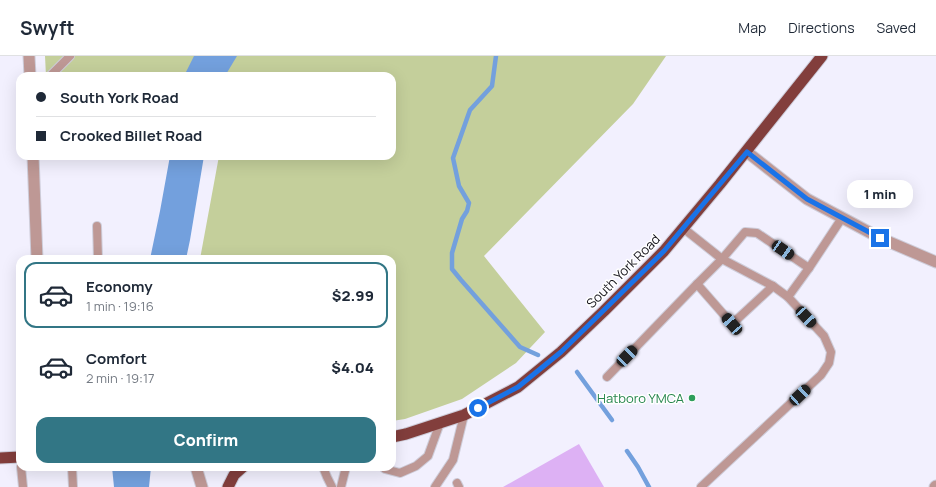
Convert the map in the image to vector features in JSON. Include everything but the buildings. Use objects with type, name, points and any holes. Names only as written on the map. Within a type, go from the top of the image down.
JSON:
[{"type":"highway","name":"South York Road","points":[[396,436],[464,415],[518,387],[561,352],[664,251],[747,152],[822,56]]},
{"type":"highway","points":[[0,458],[16,458]]},
{"type":"highway","points":[[228,487],[234,475],[238,471]]},
{"type":"street","points":[[29,56],[30,72]]},
{"type":"street","points":[[747,152],[807,199],[880,238],[936,262]]},
{"type":"street","points":[[33,160],[38,255]]},
{"type":"street","points":[[197,471],[202,487]]},
{"type":"lane","points":[[54,72],[70,56]]},
{"type":"lane","points":[[788,297],[842,218]]},
{"type":"lane","points":[[97,226],[98,255]]},
{"type":"lane","points":[[683,228],[722,259],[773,286],[788,297],[824,336],[831,352],[829,363],[822,375],[701,487]]},
{"type":"lane","points":[[607,377],[722,259],[745,232],[757,233],[809,268]]},
{"type":"lane","points":[[697,284],[732,324],[773,286]]},
{"type":"lane","points":[[435,487],[453,460],[464,415]]},
{"type":"lane","points":[[392,471],[400,473],[416,466],[428,456],[440,423]]},
{"type":"lane","points":[[21,471],[23,487]]},
{"type":"lane","points":[[72,471],[73,487]]},
{"type":"lane","points":[[325,471],[332,487]]},
{"type":"lane","points":[[341,487],[345,471]]},
{"type":"green space","points":[[45,56],[666,56],[633,104],[484,256],[545,332],[516,363],[462,399],[405,419],[396,420],[396,255],[201,255],[218,160],[396,160],[396,72],[46,72]]},
{"type":"water","points":[[194,56],[237,56],[227,72],[186,72]]},
{"type":"water","points":[[169,160],[203,160],[187,255],[151,255]]},
{"type":"water","points":[[112,471],[151,471],[149,487],[114,487]]},
{"type":"waterway","points":[[496,56],[492,86],[470,110],[453,158],[459,186],[469,203],[467,211],[462,219],[452,253],[452,269],[520,347],[538,355]]},
{"type":"waterway","points":[[577,372],[612,420]]},
{"type":"waterway","points":[[627,451],[649,487]]},
{"type":"place","name":"Hatboro YMCA","points":[[692,398]]},
{"type":"route","points":[[478,408],[518,387],[561,352],[664,251],[747,152],[807,199],[880,238]]}]
